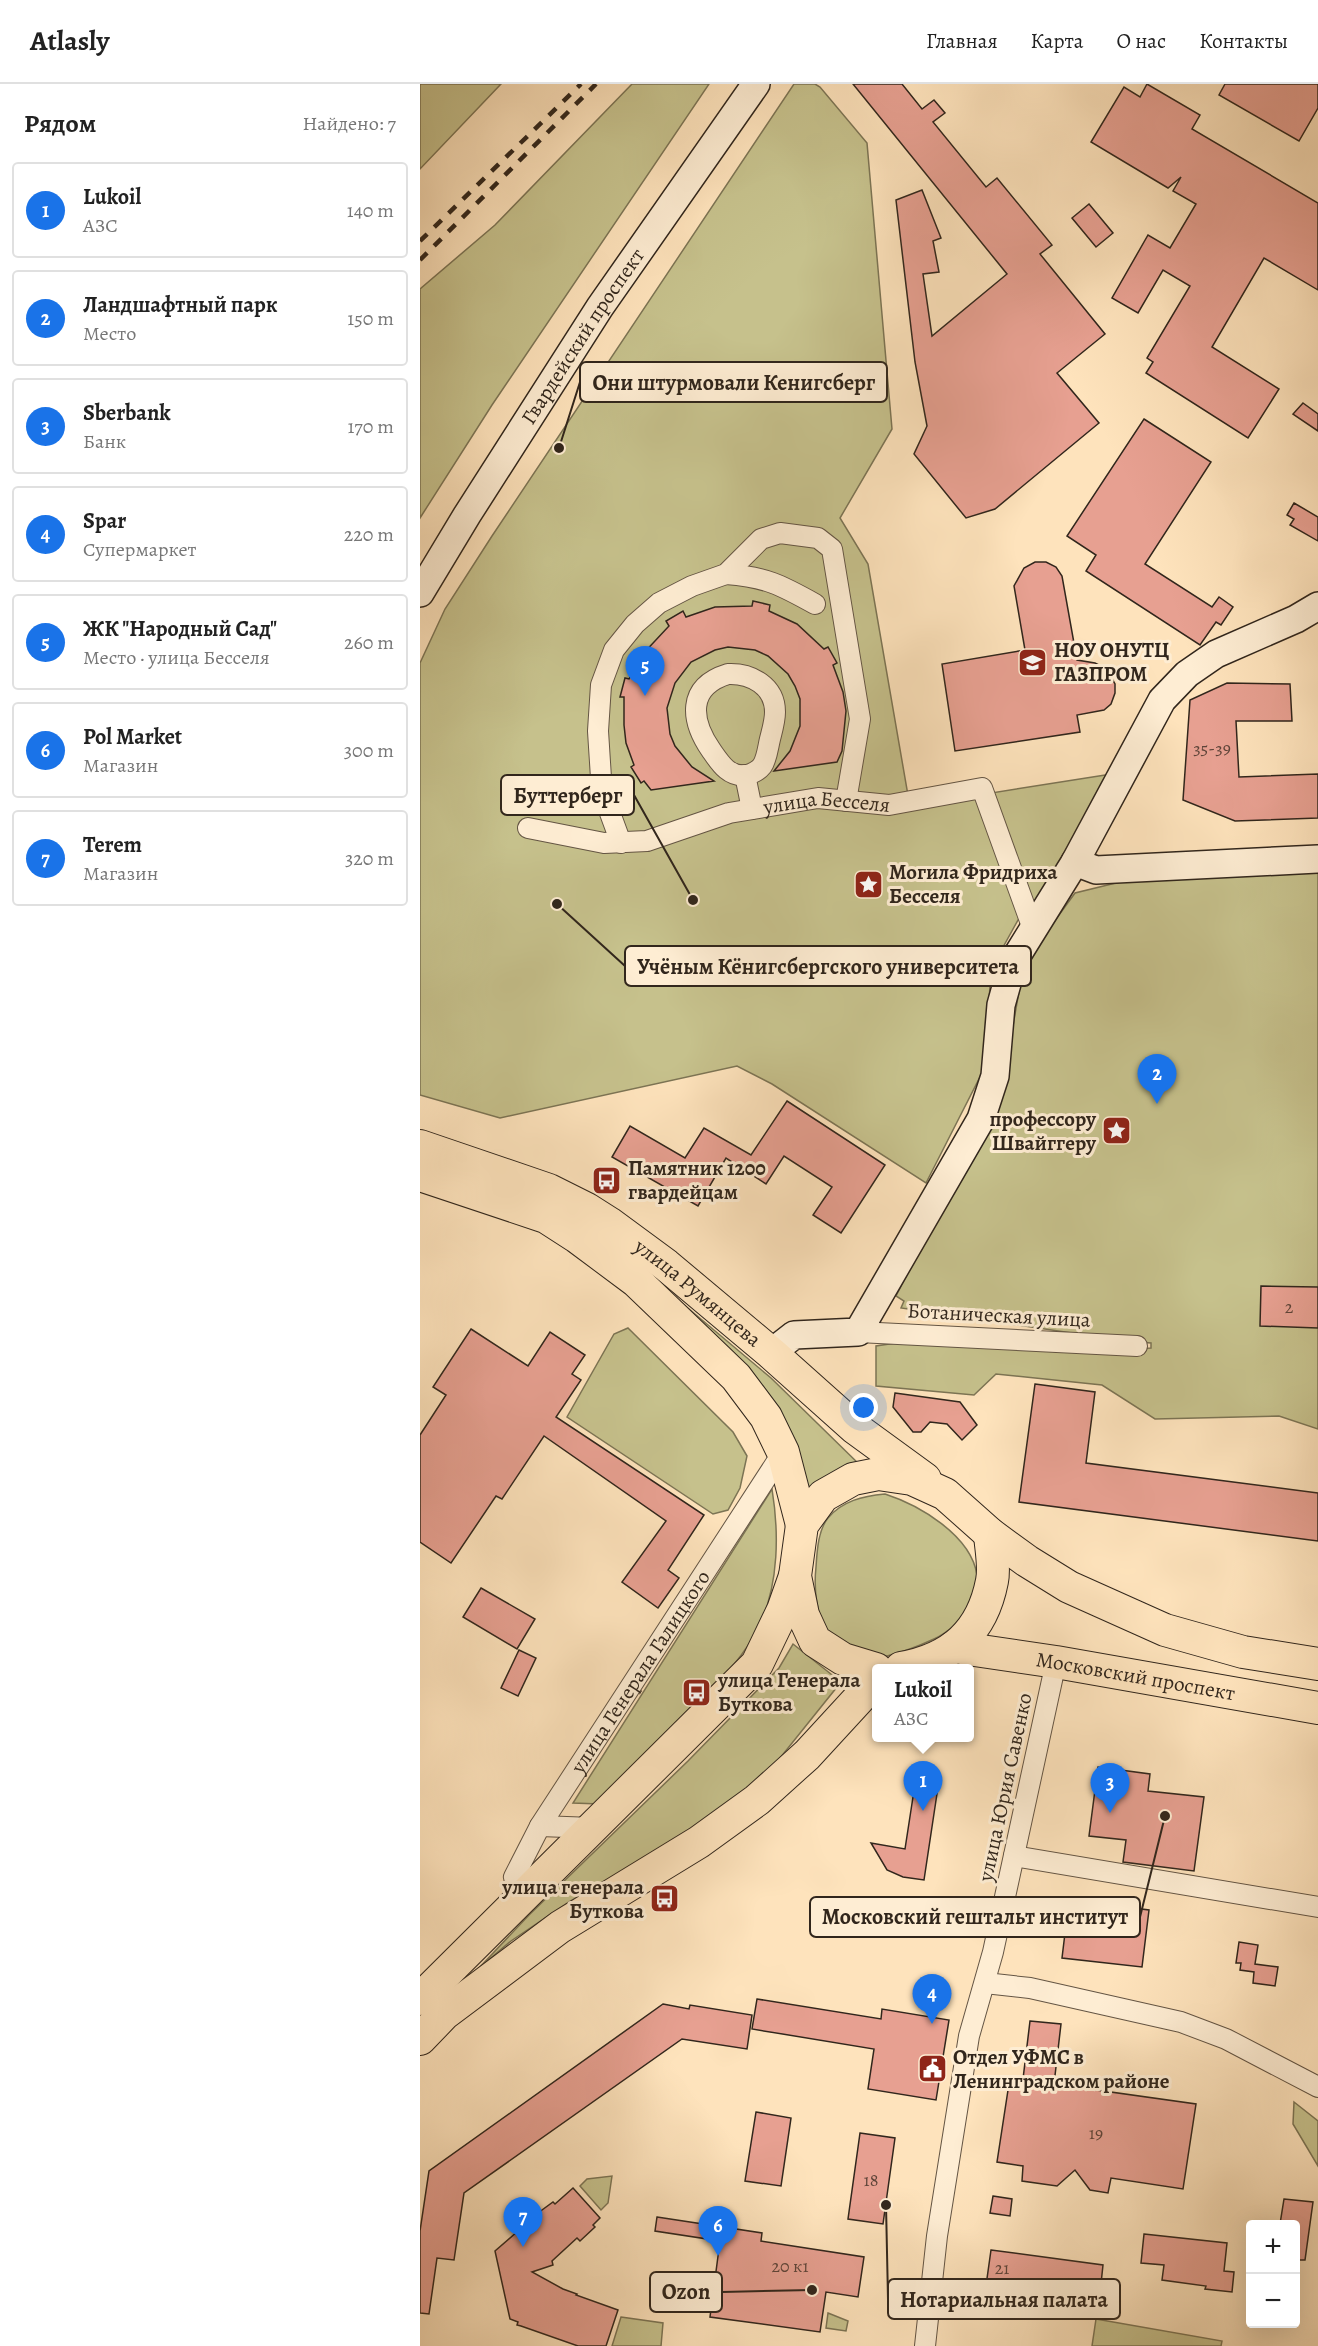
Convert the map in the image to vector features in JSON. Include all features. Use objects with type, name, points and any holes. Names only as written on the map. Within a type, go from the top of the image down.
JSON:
[{"type":"main road","name":"улица Румянцева","points":[[420,1146],[549,1190],[587,1209],[666,1265],[771,1353],[855,1428],[945,1494]]},
{"type":"main road","name":"улица Румянцева","points":[[420,1175],[546,1217],[636,1281],[736,1377],[766,1417],[783,1452],[802,1525]]},
{"type":"main road","name":"Московский проспект","points":[[872,1669],[843,1659],[815,1641],[803,1615],[795,1576],[802,1525],[823,1496],[853,1479],[878,1474],[912,1479],[945,1494],[990,1534],[1027,1561],[1069,1587],[1165,1630],[1243,1652],[1318,1664]]},
{"type":"main road","points":[[924,1664],[954,1647],[974,1630],[986,1604],[993,1579],[990,1534]]},
{"type":"main road","points":[[420,1999],[757,1665],[779,1620],[795,1576]]},
{"type":"main road","name":"Московский проспект","points":[[954,1647],[1056,1662],[1318,1708]]},
{"type":"main road","points":[[420,2039],[444,2014],[560,1927],[699,1842],[757,1800],[807,1755],[872,1684]]},
{"type":"street","name":"Гвардейский проспект","points":[[420,593],[467,514],[600,307],[756,84]]},
{"type":"street","points":[[726,574],[761,539],[780,533],[818,538],[832,549],[860,719],[846,801]]},
{"type":"street","points":[[621,843],[609,813],[602,778],[598,731],[602,685],[614,651],[635,624],[659,603],[692,586],[726,574],[754,576],[783,586],[815,604]]},
{"type":"street","points":[[771,1353],[794,1335],[858,1332],[981,1119],[995,1076],[1001,1005],[1013,962],[1075,862],[1162,700],[1187,674],[1216,654],[1296,619],[1318,606]]},
{"type":"street","points":[[728,674],[738,674],[758,680],[772,696],[775,706],[775,716],[764,764],[745,775],[737,775],[724,768],[703,738],[695,718],[703,690],[718,677],[728,674]]},
{"type":"street","points":[[745,775],[752,809]]},
{"type":"street","name":"улица Бесселя","points":[[528,828],[604,843],[647,841],[729,813],[818,798],[889,805],[982,788],[1033,929]]},
{"type":"street","points":[[1075,862],[1096,870],[1318,859]]},
{"type":"street","name":"Ботаническая улица","points":[[858,1332],[1137,1346]]},
{"type":"street","name":"улица Генерала Галицкого","points":[[528,1892],[514,1877],[540,1826],[783,1452]]},
{"type":"street","name":"улица Юрия Савенко","points":[[925,2346],[937,2236],[969,2036],[985,1983],[1056,1662]]},
{"type":"street","points":[[540,1826],[593,1828]]},
{"type":"street","points":[[1014,1856],[1318,1907]]},
{"type":"street","points":[[985,1983],[1030,1988],[1181,2022],[1226,2039],[1318,2087]]},
{"type":"shaded area","points":[[501,84],[420,169],[420,85]]},
{"type":"shaded area","points":[[632,84],[709,84],[492,405],[420,518],[420,289],[495,225]]},
{"type":"shaded area","points":[[794,84],[815,84],[820,87],[867,143],[892,429],[840,518],[868,564],[910,807],[976,796],[1023,911],[991,969],[985,1067],[926,1183],[772,1084],[737,1066],[500,1118],[420,1095],[420,663],[445,609],[492,536]]},
{"type":"shaded area","points":[[1118,773],[1034,913],[991,793]]},
{"type":"shaded area","points":[[1318,870],[1318,1429],[1279,1416],[1155,1419],[1102,1385],[996,1374],[974,1395],[876,1386],[876,1346],[923,1339],[1060,1352],[1151,1348],[1151,1343],[901,1308],[904,1301],[896,1296],[964,1163],[1004,1077],[1024,963],[1075,893],[1124,881]]},
{"type":"shaded area","points":[[664,1288],[771,1378],[862,1467],[810,1494]]},
{"type":"shaded area","points":[[628,1328],[733,1432],[747,1456],[740,1488],[728,1510],[713,1514],[567,1417],[614,1334]]},
{"type":"shaded area","points":[[772,1489],[776,1522],[774,1575],[766,1608],[750,1642],[732,1667],[698,1705],[600,1804],[573,1803]]},
{"type":"shaded area","points":[[885,1494],[927,1514],[954,1535],[973,1560],[977,1579],[969,1610],[944,1633],[899,1653],[867,1657],[851,1653],[838,1645],[828,1633],[821,1619],[815,1585],[818,1548],[825,1523],[840,1507],[854,1500]]},
{"type":"shaded area","points":[[793,1644],[841,1682],[772,1768],[742,1796],[677,1840],[569,1902],[511,1941],[479,1968],[529,1915],[688,1761],[779,1668]]},
{"type":"shaded area","points":[[1294,2102],[1318,2121],[1318,2166],[1293,2124]]},
{"type":"shaded area","points":[[612,2176],[608,2203],[601,2210],[580,2186],[587,2179]]},
{"type":"shaded area","points":[[828,2313],[848,2321],[846,2331],[826,2328]]},
{"type":"shaded area","points":[[621,2317],[663,2323],[661,2346],[612,2346]]},
{"type":"shaded area","points":[[1096,2319],[1222,2341],[1221,2346],[1092,2346]]},
{"type":"building","points":[[853,84],[902,84],[922,109],[934,100],[945,113],[933,122],[986,187],[997,178],[1052,245],[1040,254],[1105,334],[1057,373],[1099,423],[995,509],[966,518],[914,454],[927,426],[915,362],[896,200],[922,190],[941,238],[933,241],[939,272],[923,274],[932,336],[1007,274]]},
{"type":"building","points":[[1147,84],[1200,115],[1192,129],[1318,203],[1318,290],[1264,258],[1212,347],[1279,389],[1248,438],[1146,373],[1153,362],[1147,358],[1190,286],[1163,270],[1138,313],[1112,298],[1148,235],[1170,248],[1196,204],[1173,191],[1181,177],[1168,188],[1091,142],[1124,87],[1140,97]]},
{"type":"building","points":[[1225,84],[1318,84],[1318,108],[1299,141],[1219,95]]},
{"type":"building","points":[[1089,204],[1113,233],[1096,247],[1072,218]]},
{"type":"building","points":[[1303,403],[1318,414],[1318,431],[1293,414]]},
{"type":"building","points":[[1144,419],[1211,462],[1145,564],[1212,607],[1219,597],[1233,607],[1221,625],[1216,622],[1200,645],[1086,571],[1096,555],[1067,536]]},
{"type":"building","points":[[1294,503],[1318,517],[1318,541],[1290,525],[1294,519],[1287,515]]},
{"type":"building","points":[[1035,562],[1046,562],[1056,567],[1062,576],[1077,660],[1095,663],[1103,667],[1110,675],[1115,684],[1111,704],[1104,710],[1077,715],[1080,732],[955,751],[942,664],[1025,650],[1014,586],[1024,568]]},
{"type":"building","points":[[753,601],[770,605],[769,611],[797,624],[824,649],[828,647],[837,663],[833,665],[843,692],[846,711],[842,751],[837,762],[774,771],[790,751],[800,726],[800,699],[788,674],[768,656],[755,650],[728,647],[715,650],[691,662],[675,683],[667,708],[670,734],[675,746],[692,767],[714,781],[651,790],[644,781],[641,783],[631,767],[634,765],[626,743],[624,697],[620,697],[625,678],[629,679],[641,656],[669,626],[666,621],[683,611],[686,617],[715,607],[752,606]]},
{"type":"building","points":[[1227,683],[1290,684],[1292,721],[1236,721],[1239,777],[1318,774],[1318,818],[1235,821],[1183,800],[1190,700]]},
{"type":"building","points":[[787,1101],[885,1165],[841,1233],[813,1215],[832,1187],[784,1156],[766,1184],[726,1158],[698,1206],[612,1157],[630,1126],[685,1158],[704,1128],[751,1155]]},
{"type":"building","points":[[1261,1286],[1318,1287],[1318,1328],[1260,1326]]},
{"type":"building","points":[[471,1329],[528,1366],[550,1332],[585,1355],[572,1374],[581,1380],[556,1417],[704,1515],[668,1570],[679,1578],[658,1608],[622,1582],[666,1521],[544,1436],[502,1499],[496,1496],[451,1563],[420,1542],[420,1435],[446,1395],[433,1387]]},
{"type":"building","points":[[1035,1384],[1095,1392],[1086,1463],[1318,1493],[1318,1541],[1019,1502]]},
{"type":"building","points":[[895,1393],[960,1402],[977,1425],[962,1440],[947,1424],[930,1422],[921,1432],[913,1432],[893,1407]]},
{"type":"building","points":[[481,1588],[535,1619],[517,1649],[463,1617]]},
{"type":"building","points":[[519,1650],[536,1658],[518,1696],[501,1688]]},
{"type":"building","points":[[1098,1767],[1150,1774],[1148,1791],[1204,1797],[1194,1871],[1123,1862],[1126,1840],[1089,1836]]},
{"type":"building","points":[[915,1784],[938,1787],[924,1880],[903,1877],[887,1870],[871,1843],[905,1849]]},
{"type":"building","points":[[1069,1900],[1149,1910],[1142,1967],[1062,1958]]},
{"type":"building","points":[[1239,1942],[1258,1945],[1255,1964],[1278,1967],[1275,1986],[1253,1983],[1254,1972],[1240,1970],[1241,1963],[1236,1963]]},
{"type":"building","points":[[757,1999],[881,2019],[882,2009],[949,2020],[936,2100],[868,2089],[874,2049],[752,2029]]},
{"type":"building","points":[[663,2004],[689,2009],[690,2005],[752,2015],[747,2049],[682,2039],[464,2193],[454,2260],[437,2258],[429,2314],[420,2313],[420,2231],[429,2171]]},
{"type":"building","points":[[1030,2021],[1061,2024],[1054,2084],[1196,2104],[1183,2189],[1111,2178],[1108,2193],[1090,2190],[1075,2170],[1057,2186],[1022,2181],[1023,2166],[997,2162],[1010,2077],[1023,2079]]},
{"type":"building","points":[[756,2112],[791,2118],[781,2186],[745,2181]]},
{"type":"building","points":[[860,2133],[895,2138],[883,2224],[848,2219]]},
{"type":"building","points":[[573,2188],[600,2218],[593,2225],[595,2227],[580,2241],[577,2238],[552,2261],[553,2265],[532,2272],[576,2295],[618,2310],[606,2346],[578,2346],[517,2325],[518,2322],[510,2319],[495,2251],[542,2210],[553,2202],[555,2204]]},
{"type":"building","points":[[993,2196],[1012,2199],[1010,2216],[990,2213]]},
{"type":"building","points":[[1284,2199],[1313,2202],[1305,2260],[1300,2260],[1300,2220],[1281,2220]]},
{"type":"building","points":[[657,2217],[762,2233],[761,2241],[864,2257],[858,2297],[826,2292],[820,2332],[710,2317],[720,2241],[655,2231]]},
{"type":"building","points":[[1144,2234],[1227,2243],[1224,2271],[1234,2272],[1232,2292],[1162,2280],[1164,2265],[1141,2263]]},
{"type":"building","points":[[991,2250],[1103,2265],[1100,2293],[1014,2282],[1011,2310],[983,2307]]},
{"type":"railway","points":[[420,241],[581,84]]},
{"type":"railway","points":[[420,260],[596,84]]},
{"type":"place","name":"Они штурмовали Кенигсберг","points":[[559,448]]},
{"type":"place","name":"НОУ ОНУТЦ ГАЗПРОМ","points":[[1033,662]]},
{"type":"place","name":"ЖК \"Народный Сад\"","points":[[645,696]]},
{"type":"place","name":"Могила Фридриха Бесселя","points":[[868,884]]},
{"type":"place","name":"Буттерберг","points":[[693,900]]},
{"type":"place","name":"Учёным Кёнигсбергского университета","points":[[557,904]]},
{"type":"place","name":"Ландшафтный парк","points":[[1157,1104]]},
{"type":"place","name":"профессору Швайггеру","points":[[1117,1131]]},
{"type":"place","name":"Памятник 1200 гвардейцам","points":[[607,1180]]},
{"type":"place","name":"улица Генерала Буткова","points":[[697,1692]]},
{"type":"place","name":"Lukoil","points":[[923,1811]]},
{"type":"place","name":"Sberbank","points":[[1110,1813]]},
{"type":"place","name":"Московский гештальт институт","points":[[1165,1816]]},
{"type":"place","name":"улица генерала Буткова","points":[[665,1899]]},
{"type":"place","name":"Spar","points":[[932,2024]]},
{"type":"place","name":"Отдел УФМС в Ленинградском районе","points":[[932,2069]]},
{"type":"place","name":"Нотариальная палата","points":[[886,2205]]},
{"type":"place","name":"Terem","points":[[523,2247]]},
{"type":"place","name":"Pol Market","points":[[718,2256]]},
{"type":"place","name":"Ozon","points":[[812,2290]]}]
